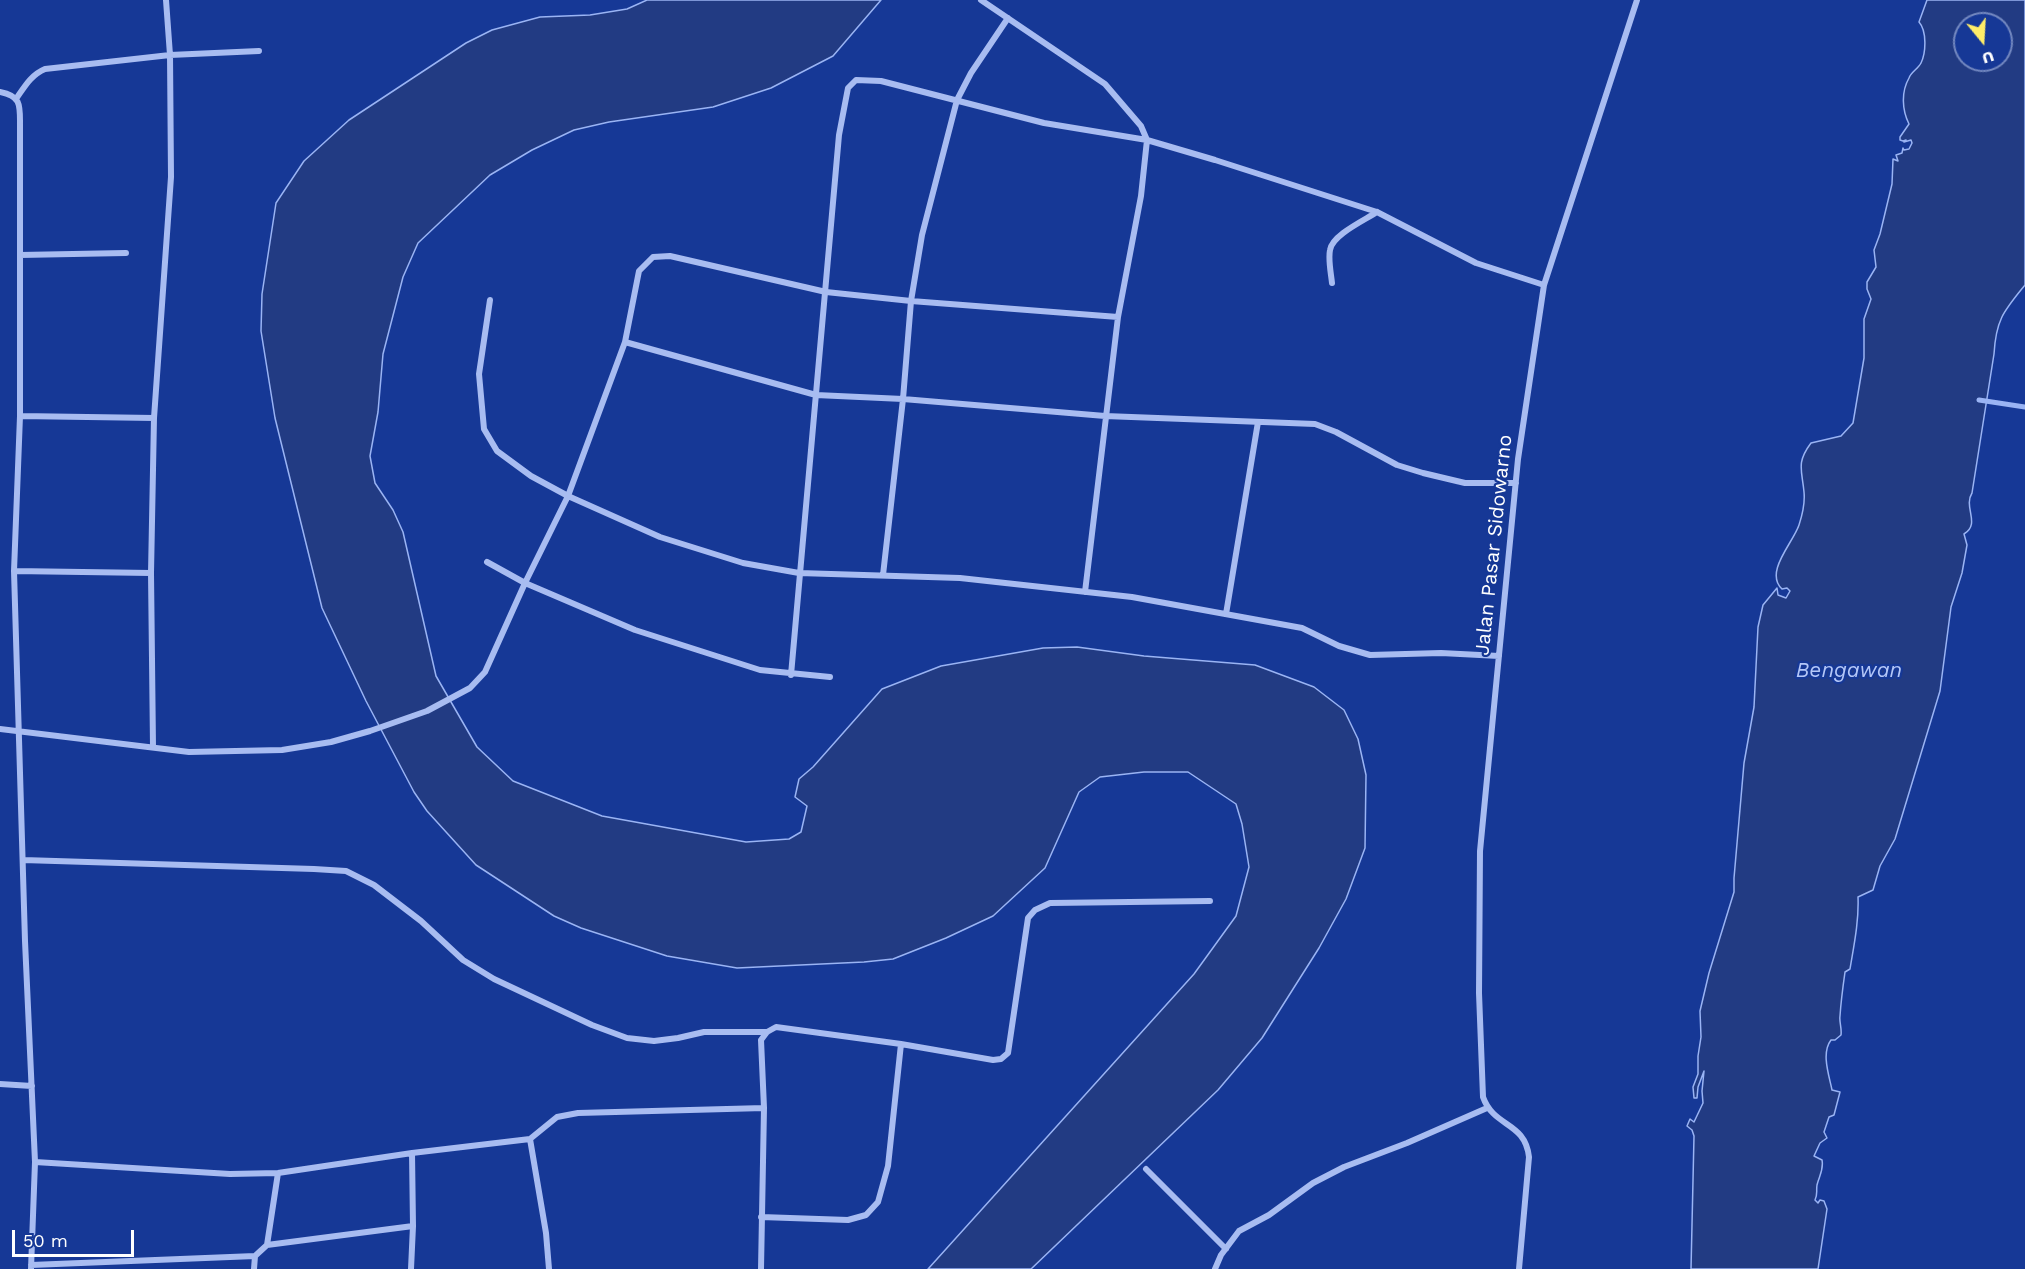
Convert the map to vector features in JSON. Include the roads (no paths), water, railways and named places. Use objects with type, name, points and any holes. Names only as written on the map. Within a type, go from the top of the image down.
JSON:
[{"type":"street","points":[[153,747],[151,573],[154,418],[171,177],[170,55],[166,0]]},
{"type":"street","points":[[981,0],[1105,84],[1141,126],[1147,140],[1141,196],[1118,317],[1085,592]]},
{"type":"street","name":"Jalan Pasar Sidowarno","points":[[1487,1108],[1481,1085],[1480,851],[1516,483],[1544,285],[1637,0]]},
{"type":"street","points":[[883,575],[903,399],[911,301],[922,236],[957,100],[971,73],[1008,18]]},
{"type":"street","points":[[16,99],[30,79],[45,69],[170,55],[259,51]]},
{"type":"street","points":[[791,675],[839,135],[848,88],[856,80],[881,81],[1044,123],[1147,140],[1377,213],[1476,263],[1544,285]]},
{"type":"street","points":[[0,92],[10,94],[20,106],[20,416],[14,571],[35,1162],[31,1267],[255,1256],[267,1245],[413,1226]]},
{"type":"street","points":[[1332,283],[1329,250],[1332,243],[1338,236],[1377,213]]},
{"type":"street","points":[[20,255],[126,253]]},
{"type":"street","points":[[0,729],[189,752],[282,750],[331,742],[370,731],[427,711],[470,688],[485,672],[568,496],[625,342],[639,271],[653,257],[670,256],[826,292],[1118,317]]},
{"type":"street","points":[[490,300],[479,374],[484,429],[497,451],[531,476],[568,496],[660,537],[743,562],[799,573],[960,578],[1132,597],[1302,628],[1339,646],[1370,655],[1441,652],[1499,656]]},
{"type":"street","points":[[625,342],[816,394],[1105,416],[1315,424],[1336,432],[1397,465],[1433,476],[1465,483],[1516,483]]},
{"type":"street","points":[[20,416],[154,418]]},
{"type":"street","points":[[1226,614],[1258,422]]},
{"type":"street","points":[[486,562],[525,583],[635,630],[760,670],[791,675],[830,677]]},
{"type":"street","points":[[14,571],[151,573]]},
{"type":"street","points":[[23,860],[346,871],[374,885],[422,921],[463,960],[494,979],[592,1025],[627,1038],[654,1041],[704,1032],[767,1032]]},
{"type":"street","points":[[761,1269],[764,1108],[761,1040],[767,1032],[776,1027],[901,1044],[993,1060],[1002,1059],[1008,1053],[1028,918],[1035,910],[1050,903],[1210,901]]},
{"type":"street","points":[[761,1217],[848,1220],[866,1215],[878,1202],[888,1166],[901,1044]]},
{"type":"street","points":[[0,1084],[32,1086]]},
{"type":"street","points":[[35,1162],[230,1174],[278,1173],[412,1153],[530,1139],[557,1117],[578,1113],[764,1108]]},
{"type":"street","points":[[1215,1269],[1239,1232],[1269,1215],[1313,1183],[1344,1167],[1407,1143],[1487,1108],[1496,1117],[1517,1130],[1528,1149],[1519,1269]]},
{"type":"street","points":[[530,1139],[546,1233],[549,1269]]},
{"type":"street","points":[[411,1269],[412,1153]]},
{"type":"street","points":[[1146,1169],[1226,1249]]},
{"type":"street","points":[[267,1245],[278,1173]]},
{"type":"street","points":[[254,1269],[255,1256]]},
{"type":"water","points":[[647,0],[881,0],[833,56],[771,88],[713,107],[609,122],[574,130],[532,150],[490,175],[418,243],[403,277],[383,354],[378,412],[370,456],[375,483],[393,510],[403,532],[436,676],[477,747],[513,781],[602,816],[746,842],[789,839],[801,832],[807,806],[795,797],[799,779],[813,767],[882,689],[941,666],[1043,648],[1077,647],[1144,656],[1255,665],[1314,687],[1344,710],[1358,739],[1366,775],[1365,848],[1346,899],[1319,948],[1262,1038],[1218,1090],[1031,1269],[928,1269],[1194,974],[1236,916],[1249,867],[1242,824],[1236,804],[1188,772],[1144,772],[1100,777],[1079,792],[1045,868],[993,916],[893,959],[737,968],[667,956],[581,928],[554,916],[476,865],[427,811],[414,792],[366,701],[322,608],[275,418],[261,331],[262,294],[276,203],[304,161],[349,120],[466,43],[492,30],[540,17],[590,15],[627,9]]},
{"type":"water","name":"Bengawan","points":[[1927,0],[2025,0],[2025,285],[2006,309],[1997,332],[1969,504],[1972,520],[1969,530],[1964,534],[1967,545],[1962,573],[1951,607],[1940,691],[1895,839],[1880,866],[1873,890],[1858,897],[1853,951],[1850,969],[1845,972],[1843,988],[1841,1035],[1831,1040],[1827,1051],[1832,1090],[1840,1092],[1834,1115],[1829,1117],[1824,1132],[1827,1138],[1820,1143],[1814,1156],[1822,1160],[1815,1200],[1818,1203],[1820,1200],[1824,1201],[1827,1209],[1818,1269],[1691,1269],[1694,1136],[1692,1130],[1687,1126],[1690,1119],[1694,1122],[1703,1103],[1704,1071],[1697,1098],[1694,1098],[1693,1087],[1698,1074],[1701,1037],[1700,1011],[1734,892],[1744,763],[1754,707],[1758,627],[1763,605],[1777,588],[1778,595],[1786,598],[1790,591],[1787,588],[1782,589],[1777,582],[1776,574],[1799,525],[1802,513],[1804,504],[1801,467],[1803,456],[1811,443],[1841,436],[1853,423],[1864,358],[1864,319],[1871,299],[1867,282],[1876,267],[1874,250],[1892,184],[1893,159],[1898,161],[1896,155],[1902,153],[1903,148],[1904,150],[1909,149],[1912,143],[1911,140],[1904,142],[1906,140],[1900,140],[1900,137],[1909,124],[1904,107],[1906,83],[1921,63],[1924,54],[1925,42],[1919,22]]},
{"type":"waterway","points":[[1979,400],[2025,407]]}]
